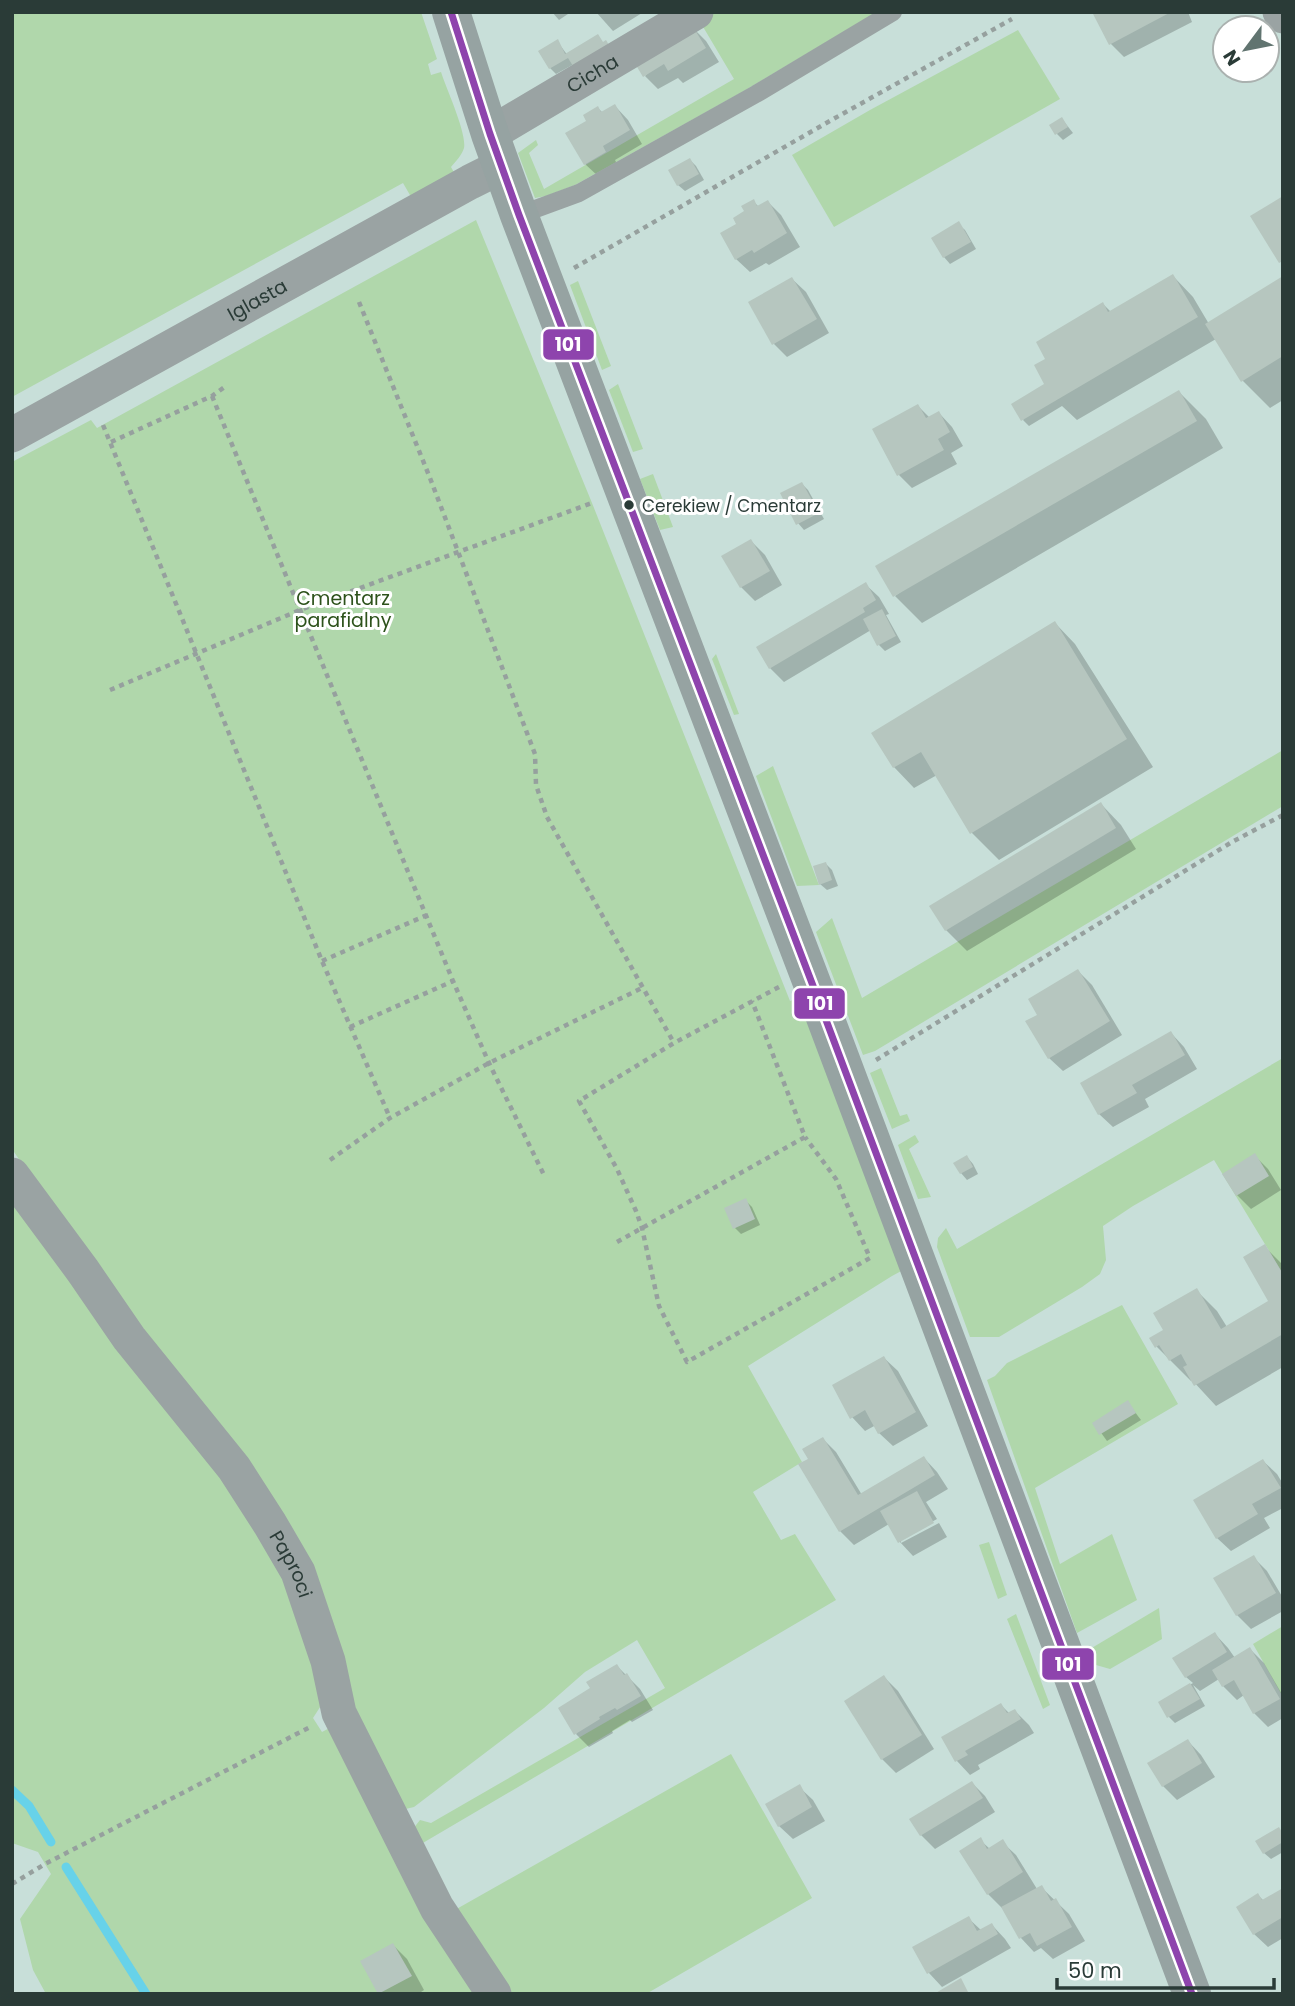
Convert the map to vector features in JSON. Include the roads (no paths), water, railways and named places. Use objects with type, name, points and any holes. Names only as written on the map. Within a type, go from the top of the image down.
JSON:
[{"type":"street","points":[[452,12],[519,215],[808,972],[1192,1994]]},
{"type":"street","name":"Cicha","points":[[496,150],[696,12]]},
{"type":"street","name":"Iglasta","points":[[12,435],[434,202],[496,150]]},
{"type":"street","name":"Paproci","points":[[12,1175],[83,1270],[129,1338],[234,1468],[270,1524],[298,1572],[328,1661],[339,1713],[437,1908],[495,1994]]},
{"type":"lane","points":[[519,215],[588,188],[756,94],[894,12]]},
{"type":"waterway","points":[[12,1790],[29,1806],[51,1842]]},
{"type":"waterway","points":[[66,1867],[146,1994]]},
{"type":"place","name":"Cerekiew / Cmentarz","points":[[629,505]]},
{"type":"park label","name":"Cmentarz parafialny","points":[[343,609]]}]
